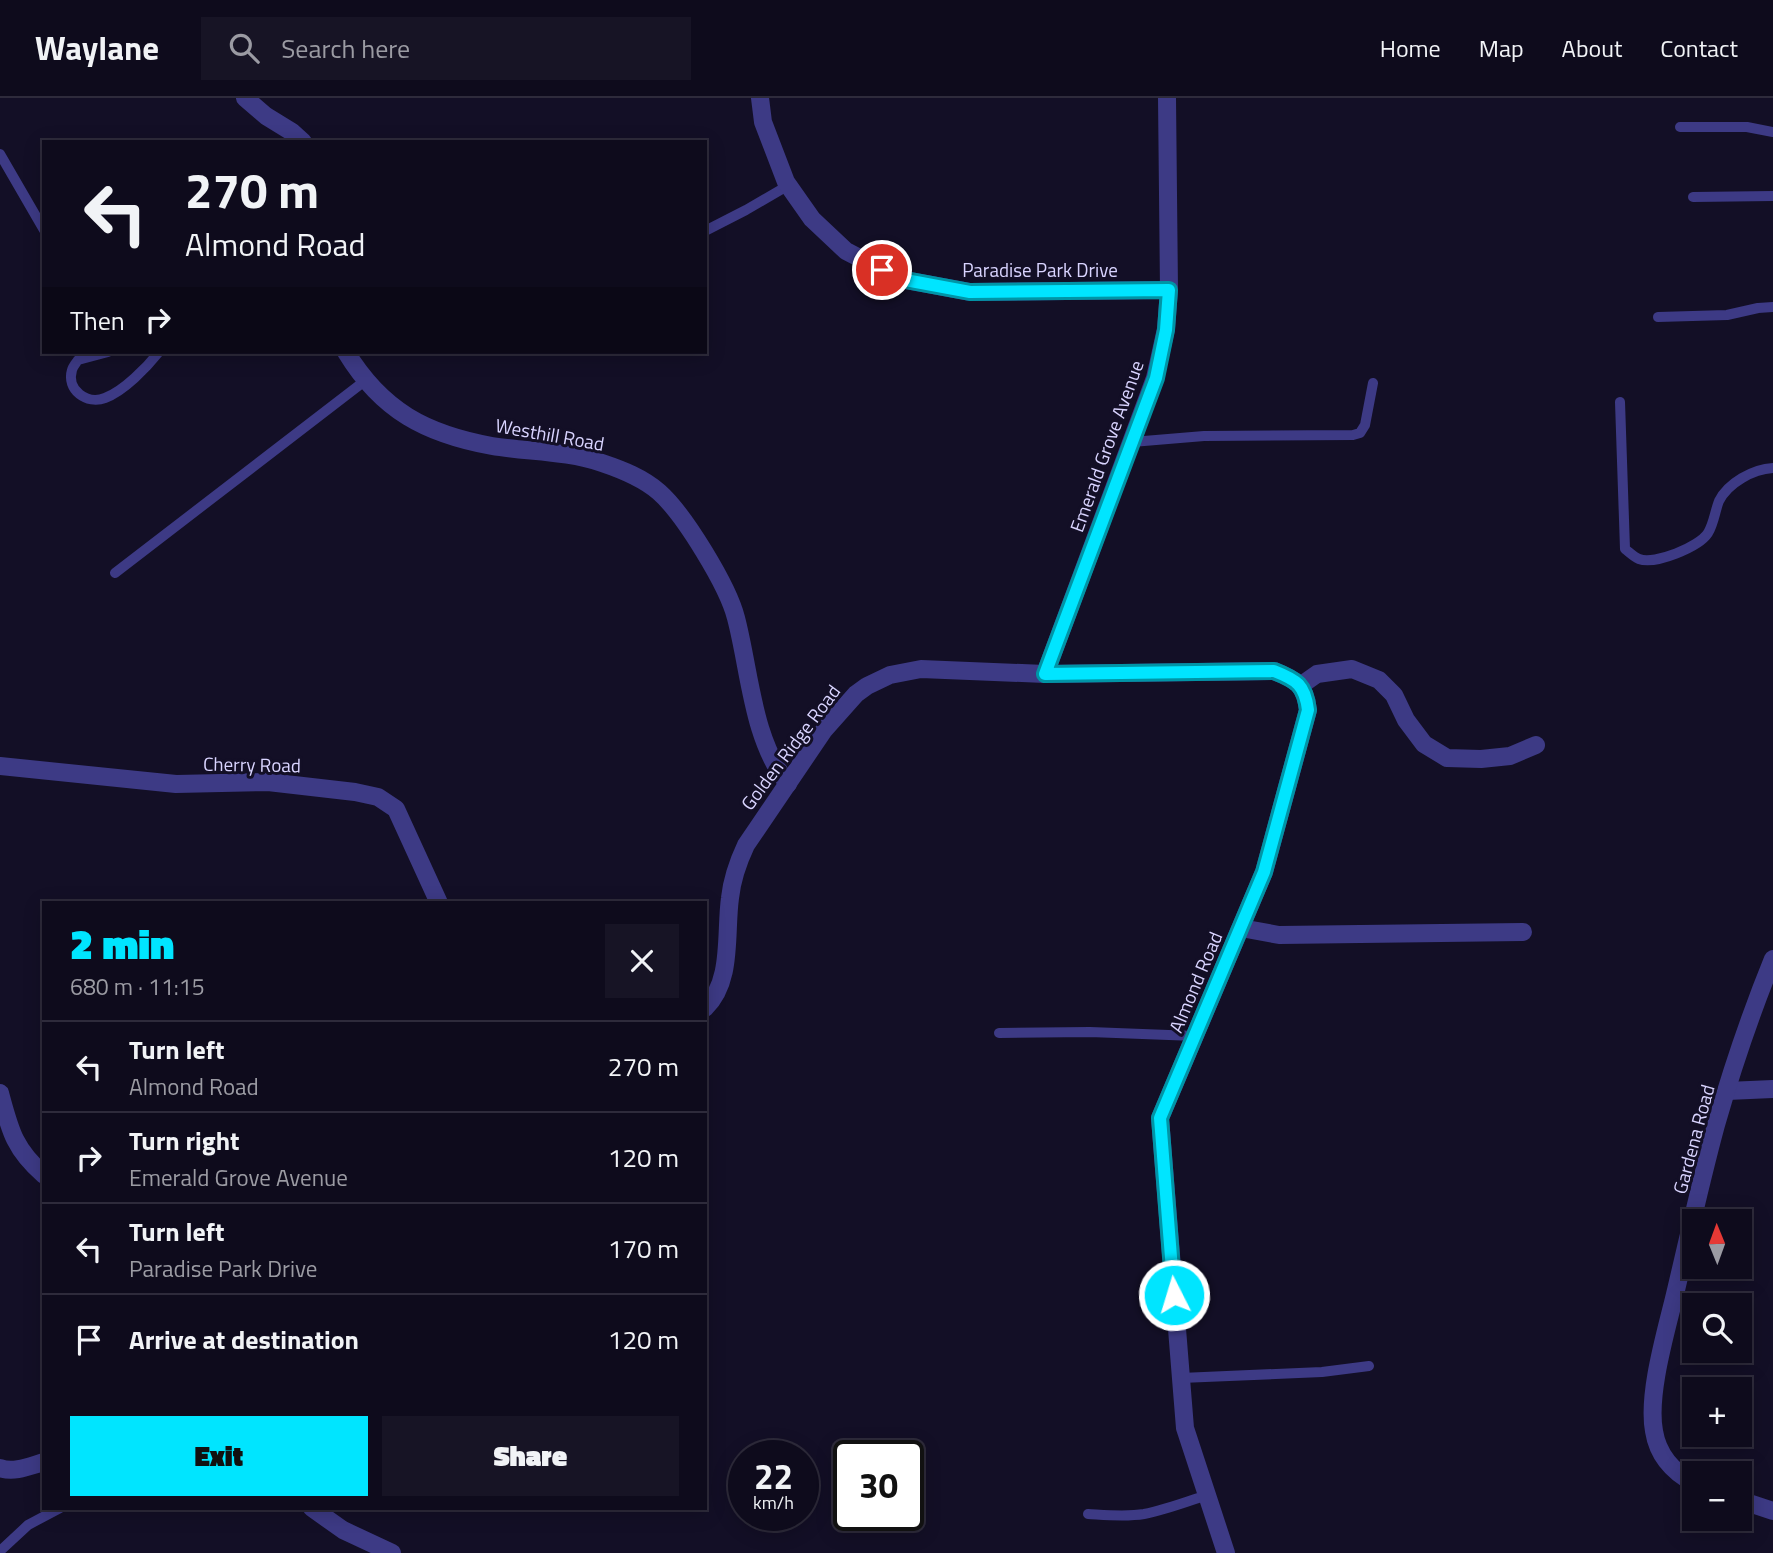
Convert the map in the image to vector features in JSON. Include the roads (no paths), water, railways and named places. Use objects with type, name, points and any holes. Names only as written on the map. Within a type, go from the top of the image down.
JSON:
[{"type":"street","points":[[245,98],[266,117],[301,140]]},
{"type":"street","name":"Paradise Park Drive","points":[[760,98],[763,122],[789,186],[812,219],[846,251],[900,279],[970,292],[1169,290]]},
{"type":"street","name":"Emerald Grove Avenue","points":[[1045,674],[1156,378],[1166,330],[1169,290],[1167,98]]},
{"type":"street","name":"Westhill Road","points":[[347,354],[384,399],[402,414],[434,431],[492,446],[553,452],[593,460],[633,475],[660,493],[693,535],[730,598],[768,751],[788,784]]},
{"type":"street","name":"Golden Ridge Road","points":[[707,1006],[718,993],[722,978],[731,887],[739,859],[757,827],[824,730],[856,694],[878,680],[921,669],[1045,674]]},
{"type":"street","points":[[1045,674],[1274,671],[1294,679],[1300,686],[1317,674],[1352,669],[1379,680],[1394,695],[1406,720],[1424,744],[1447,758],[1510,756],[1536,745]]},
{"type":"street","name":"Almond Road","points":[[1226,1553],[1185,1428],[1160,1118],[1264,872],[1308,710],[1306,696],[1300,686]]},
{"type":"street","name":"Cherry Road","points":[[0,766],[176,784],[268,782],[378,797],[396,809],[438,901]]},
{"type":"street","points":[[1241,928],[1279,935],[1523,932]]},
{"type":"street","name":"Gardena Road","points":[[1682,1475],[1672,1469],[1661,1454],[1654,1431],[1656,1383],[1713,1136],[1759,993],[1773,959]]},
{"type":"street","points":[[1727,1091],[1773,1089]]},
{"type":"street","points":[[0,1093],[9,1127],[18,1146],[42,1173]]},
{"type":"street","points":[[0,1468],[22,1469],[42,1463]]},
{"type":"street","points":[[1752,1504],[1773,1511]]},
{"type":"street","points":[[315,1510],[343,1530],[392,1553]]},
{"type":"lane","points":[[1680,127],[1747,127],[1773,132]]},
{"type":"lane","points":[[0,154],[42,227]]},
{"type":"lane","points":[[707,230],[789,186]]},
{"type":"lane","points":[[1693,197],[1773,196]]},
{"type":"lane","points":[[1658,317],[1727,315],[1773,307]]},
{"type":"lane","points":[[78,356],[72,370],[72,384],[77,393],[90,400],[104,399],[121,388],[157,354]]},
{"type":"lane","points":[[115,573],[366,380]]},
{"type":"lane","points":[[1132,442],[1204,436],[1353,436],[1360,433],[1365,425],[1373,383]]},
{"type":"lane","points":[[1620,402],[1625,549],[1639,559],[1674,555],[1707,535],[1720,500],[1730,486],[1762,468],[1773,468]]},
{"type":"lane","points":[[999,1032],[1195,1036]]},
{"type":"lane","points":[[1181,1378],[1322,1372],[1369,1366]]},
{"type":"lane","points":[[1088,1514],[1143,1514],[1208,1495]]},
{"type":"lane","points":[[0,1551],[29,1525],[56,1510]]}]
